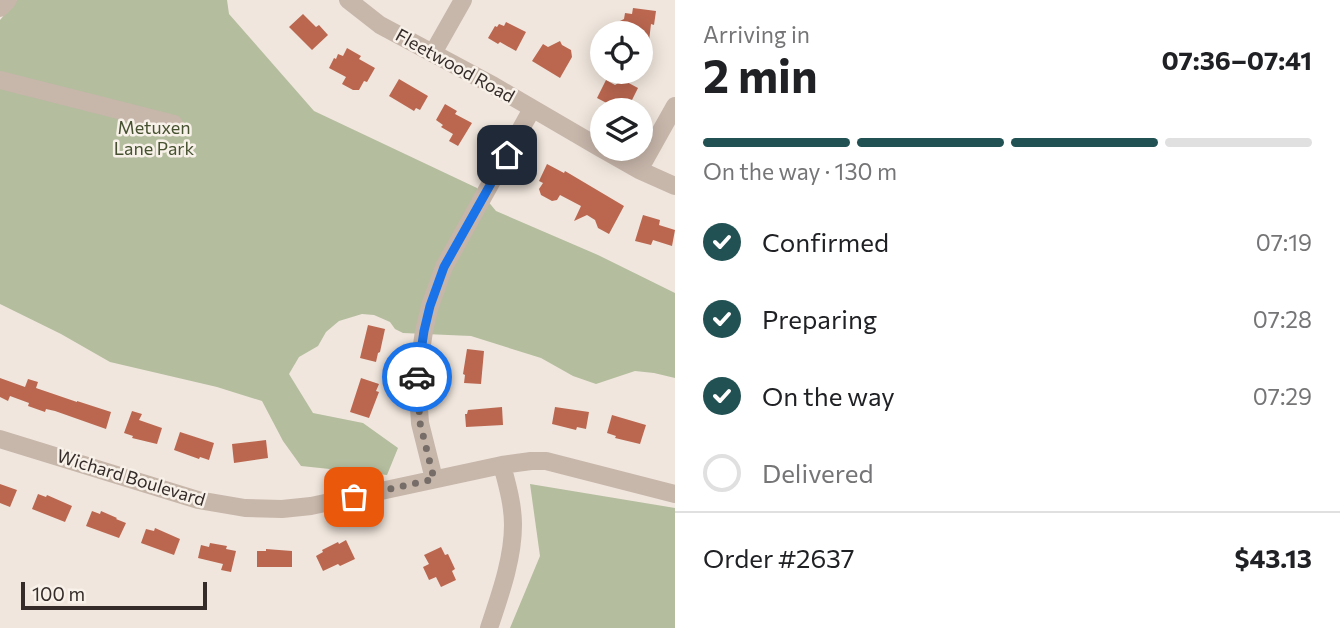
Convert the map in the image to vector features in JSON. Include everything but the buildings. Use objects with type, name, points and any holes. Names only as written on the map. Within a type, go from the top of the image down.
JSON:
[{"type":"street","points":[[0,8],[8,0]]},
{"type":"street","name":"Fleetwood Road","points":[[348,0],[380,26],[494,86],[590,142]]},
{"type":"street","points":[[433,53],[463,0]]},
{"type":"street","points":[[0,80],[174,124]]},
{"type":"street","points":[[639,170],[675,106]]},
{"type":"street","points":[[434,479],[420,423],[417,379],[430,306],[444,267],[532,109]]},
{"type":"street","name":"Fleetwood Road","points":[[623,161],[675,186]]},
{"type":"street","name":"Wichard Boulevard","points":[[0,439],[198,500],[245,508],[282,509],[311,506],[502,464],[531,461],[546,461],[675,494]]},
{"type":"street","points":[[489,628],[513,538],[510,495],[502,464]]},
{"type":"green space","name":"Metuxen Lane Park","points":[[17,0],[227,0],[229,14],[314,111],[477,188],[496,211],[598,255],[675,293],[675,378],[635,371],[596,384],[573,376],[541,358],[471,336],[403,333],[395,329],[390,322],[374,315],[362,314],[339,321],[326,332],[318,346],[299,357],[289,374],[313,413],[363,423],[398,448],[387,475],[301,466],[283,441],[262,401],[217,387],[110,362],[0,304],[0,20]]},
{"type":"green space","points":[[530,484],[675,508],[675,628],[510,628],[540,556]]},
{"type":"way so far","points":[[354,497],[434,479],[420,423],[417,377]]},
{"type":"route","points":[[417,377],[430,306],[444,267],[507,155]]}]
